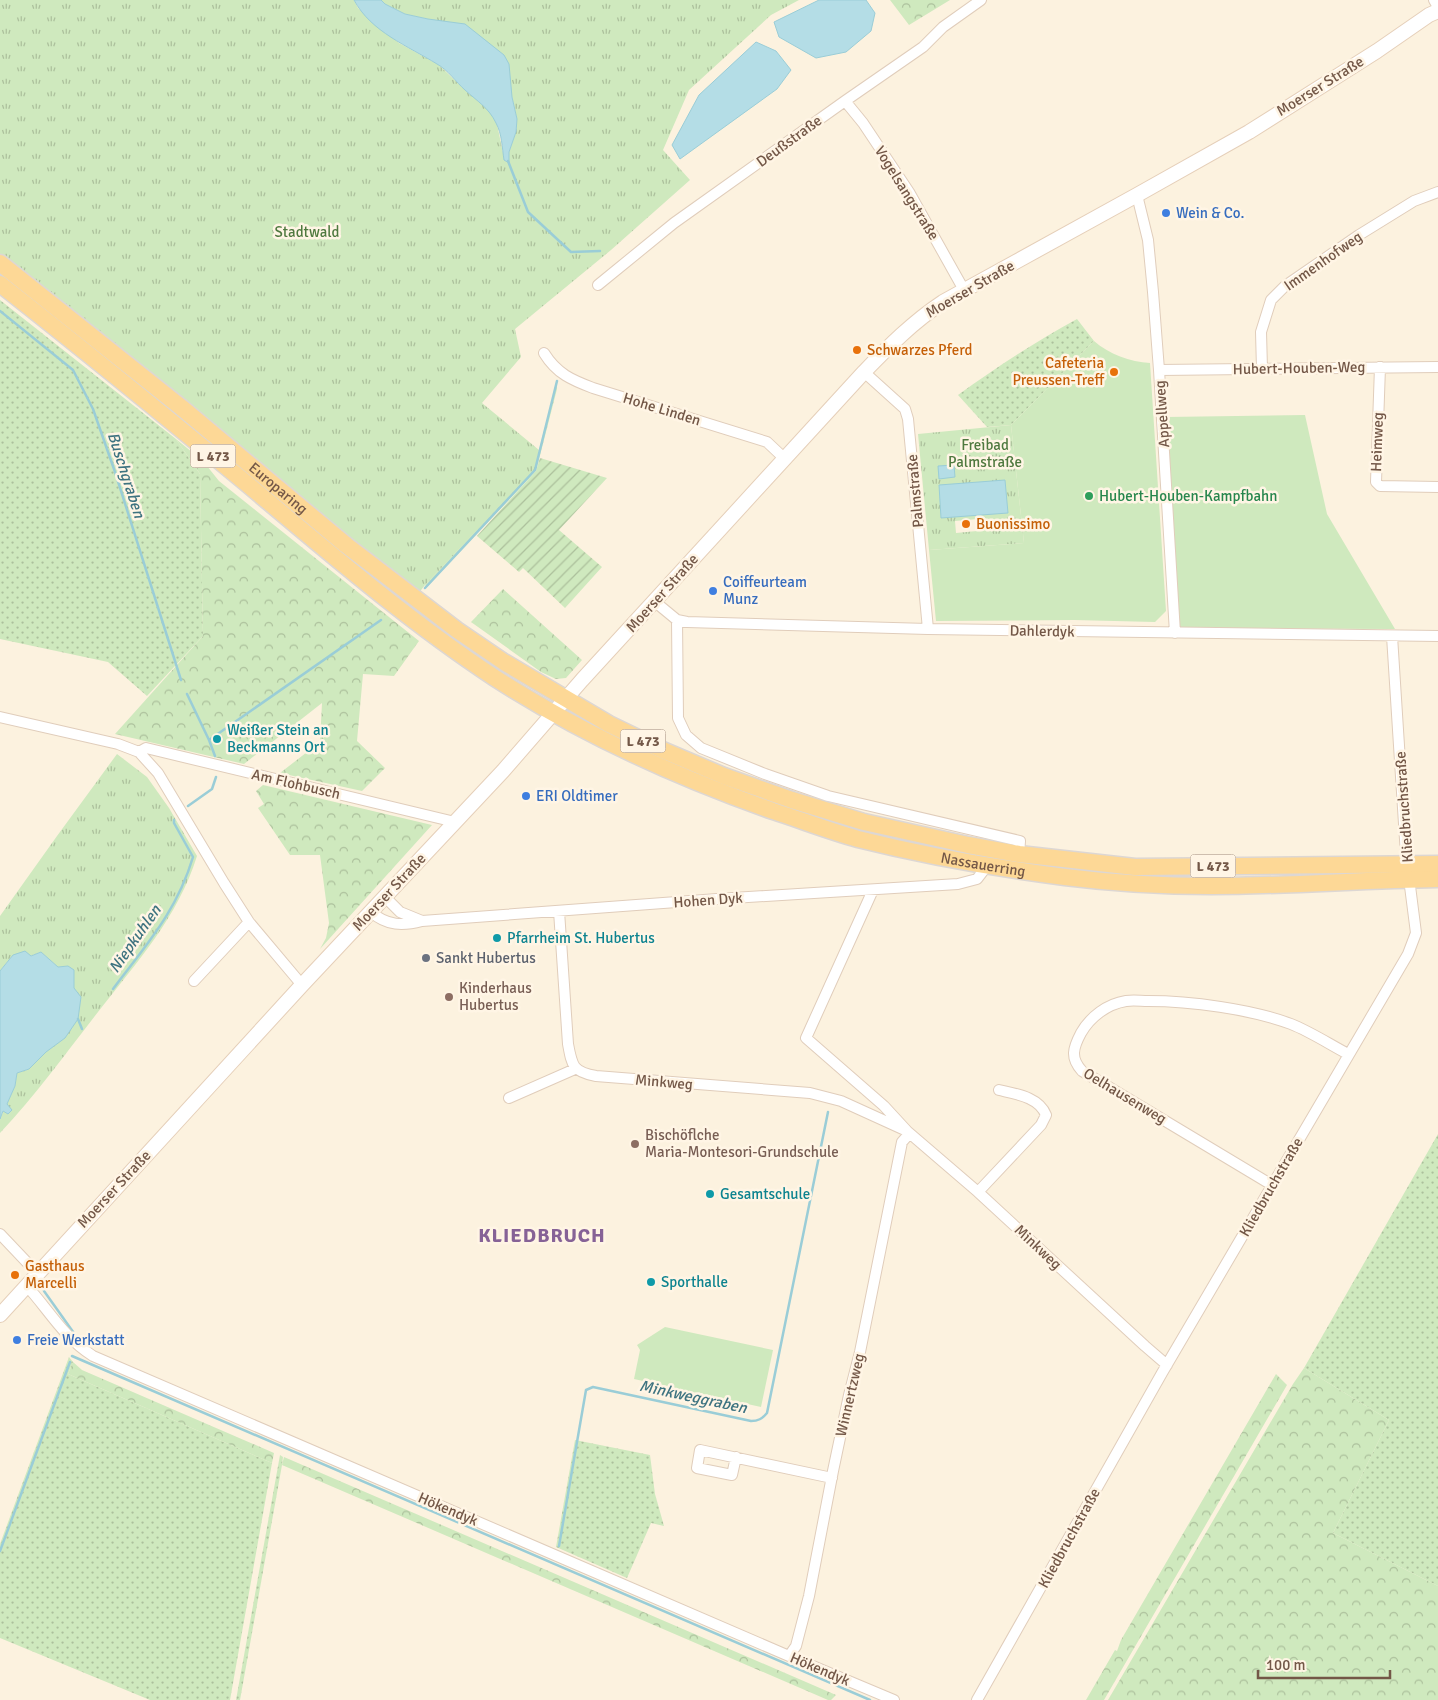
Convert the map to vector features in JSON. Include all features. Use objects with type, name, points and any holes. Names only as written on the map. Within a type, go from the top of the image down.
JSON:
[{"type":"main road","name":"Moerser Straße","points":[[0,1315],[37,1272],[455,822],[654,601],[902,333],[922,316],[964,290],[1249,132],[1438,11]]},
{"type":"main road","name":"Europaring","points":[[0,263],[174,402],[323,527],[413,598],[504,662],[566,699]]},
{"type":"main road","name":"Europaring","points":[[0,284],[171,421],[400,610],[496,678],[554,714]]},
{"type":"main road","name":"Nassauerring","points":[[566,699],[608,724],[664,751],[724,776],[792,800],[864,822],[968,845],[1019,848],[1135,867],[1409,872],[1438,879]]},
{"type":"main road","name":"Nassauerring","points":[[554,714],[659,766],[736,798],[855,838],[987,866],[1068,877],[1134,883],[1210,886],[1409,872],[1438,864]]},
{"type":"street","name":"Deußstraße","points":[[598,285],[674,223],[923,47],[943,27],[981,0]]},
{"type":"street","points":[[1434,0],[1438,7]]},
{"type":"street","name":"Vogelsangstraße","points":[[845,101],[863,123],[910,192],[964,290]]},
{"type":"street","name":"Immenhofweg","points":[[1262,369],[1261,332],[1271,300],[1286,286],[1359,235],[1414,201],[1438,192]]},
{"type":"street","name":"Appellweg","points":[[1137,195],[1148,240],[1159,370],[1175,633]]},
{"type":"street","name":"Hohe Linden","points":[[544,353],[549,362],[568,379],[767,442],[785,459]]},
{"type":"street","name":"Heimweg","points":[[1380,367],[1376,482],[1380,486],[1438,487]]},
{"type":"street","name":"Hubert-Houben-Weg","points":[[1159,370],[1438,367]]},
{"type":"street","name":"Palmstraße","points":[[864,372],[905,409],[908,419],[928,629]]},
{"type":"street","points":[[654,601],[677,620]]},
{"type":"street","name":"Dahlerdyk","points":[[677,620],[687,622],[928,629],[1438,636]]},
{"type":"street","name":"Nassauerring","points":[[677,620],[678,718],[686,735],[701,748],[765,774],[828,796],[1019,848]]},
{"type":"street","name":"Kliedbruchstraße","points":[[977,1700],[1167,1365],[1408,954],[1416,933],[1409,872],[1392,636]]},
{"type":"street","name":"Am Flohbusch","points":[[0,716],[118,744],[139,752],[158,773],[224,884],[249,922],[302,985]]},
{"type":"street","name":"Am Flohbusch","points":[[139,752],[146,748],[455,822]]},
{"type":"street","name":"Hohen Dyk","points":[[371,912],[388,923],[401,925],[422,921],[958,884],[977,879],[987,866]]},
{"type":"street","name":"Minkweg","points":[[874,890],[806,1038],[884,1106],[908,1132],[978,1192],[1144,1346],[1167,1365]]},
{"type":"street","name":"Hohen Dyk","points":[[385,897],[400,912],[422,921]]},
{"type":"street","points":[[509,1098],[576,1069],[571,1061],[568,1044],[559,911]]},
{"type":"street","points":[[194,981],[249,922]]},
{"type":"street","name":"Oelhausenweg","points":[[1272,1185],[1082,1071],[1075,1064],[1074,1052],[1081,1033],[1093,1017],[1107,1007],[1126,1001],[1165,1001],[1210,1006],[1291,1024],[1348,1054]]},
{"type":"street","name":"Minkweg","points":[[576,1069],[582,1074],[596,1076],[810,1094],[841,1101],[908,1132]]},
{"type":"street","points":[[978,1192],[1041,1124],[1046,1115],[1043,1108],[1023,1095],[999,1090]]},
{"type":"street","name":"Winnertzweg","points":[[789,1656],[796,1646],[809,1596],[902,1142],[908,1132]]},
{"type":"street","points":[[0,1234],[37,1272]]},
{"type":"street","name":"Hökendyk","points":[[26,1285],[66,1334],[78,1346],[93,1356],[894,1700]]},
{"type":"street","points":[[736,1457],[832,1478]]},
{"type":"green space","name":"Stadtwald","points":[[0,0],[354,0],[358,8],[399,43],[439,65],[488,109],[497,124],[503,153],[509,162],[509,152],[516,132],[517,119],[512,97],[428,19],[405,14],[381,0],[799,0],[771,15],[689,90],[663,150],[690,180],[611,250],[515,329],[521,357],[482,403],[539,450],[535,469],[418,594],[0,256]]},
{"type":"green space","points":[[890,0],[950,0],[909,25]]},
{"type":"green space","points":[[0,300],[176,439],[200,474],[203,636],[147,696],[108,662],[0,639]]},
{"type":"green space","points":[[1077,319],[1094,341],[1011,425],[987,427],[958,395],[1016,355]]},
{"type":"green space","name":"Hubert-Houben-Kampfbahn","points":[[1094,341],[1106,350],[1120,356],[1150,363],[1166,611],[1155,622],[1074,620],[936,621],[929,550],[1024,543],[1011,425]]},
{"type":"green space","points":[[556,385],[557,389],[536,471],[427,587],[425,585],[534,469]]},
{"type":"green space","points":[[1305,415],[1327,514],[1395,629],[1180,628],[1166,417]]},
{"type":"green space","name":"Freibad Palmstraße","points":[[1011,425],[1024,543],[929,550],[918,434]],"holes":[[[977,519],[977,531],[956,533],[955,521]]]},
{"type":"green space","points":[[176,439],[203,461],[219,481],[419,641],[394,676],[363,674],[357,741],[385,768],[362,791],[280,773],[320,742],[322,703],[244,764],[115,734],[203,636],[200,474]]},
{"type":"green space","points":[[540,458],[607,478],[559,530],[602,567],[565,608],[523,568],[519,572],[477,536],[536,471]]},
{"type":"green space","points":[[503,589],[582,660],[566,678],[556,679],[541,672],[471,622]]},
{"type":"green space","points":[[117,754],[147,777],[169,808],[197,856],[179,899],[155,938],[50,1074],[0,1133],[0,1119],[15,1086],[17,1073],[29,1069],[46,1052],[74,988],[68,966],[58,967],[41,952],[30,956],[13,955],[0,971],[0,916]]},
{"type":"green space","points":[[263,785],[432,825],[320,949],[326,938],[329,923],[320,855],[290,855],[258,808],[264,804],[256,791]]},
{"type":"green space","points":[[1438,1134],[1438,1586],[1333,1533],[1389,1420],[1304,1368]]},
{"type":"green space","points":[[665,1327],[773,1350],[761,1407],[634,1379],[640,1350],[637,1345]]},
{"type":"green space","points":[[69,1357],[73,1362],[68,1374],[272,1463],[230,1700],[150,1700],[0,1638],[0,1544]]},
{"type":"green space","points":[[73,1362],[82,1370],[274,1453],[272,1463],[68,1374]]},
{"type":"green space","points":[[1304,1368],[1389,1420],[1333,1533],[1438,1586],[1438,1700],[1108,1700],[1293,1384]]},
{"type":"green space","points":[[1276,1374],[1287,1385],[1104,1700],[1086,1700],[1115,1650],[1117,1651],[1121,1640]]},
{"type":"green space","points":[[575,1440],[650,1455],[655,1494],[664,1526],[651,1523],[627,1578],[556,1547]]},
{"type":"green space","points":[[280,1455],[283,1457],[282,1465],[240,1700],[236,1700]]},
{"type":"green space","points":[[284,1457],[836,1695],[831,1700],[828,1700],[282,1465]]},
{"type":"water","points":[[354,0],[381,0],[405,14],[465,24],[504,55],[509,64],[512,97],[517,119],[516,132],[509,152],[509,163],[504,160],[498,127],[486,109],[441,67],[380,30],[361,11]]},
{"type":"water","points":[[819,0],[866,0],[875,13],[871,31],[846,52],[816,58],[779,37],[774,22]]},
{"type":"water","points":[[756,42],[776,51],[791,70],[777,89],[680,159],[672,145],[699,95]]},
{"type":"water","points":[[954,465],[955,477],[939,479],[938,466]]},
{"type":"water","points":[[1005,480],[1008,513],[941,518],[939,485]]},
{"type":"water","points":[[25,951],[31,956],[41,952],[58,967],[68,966],[74,970],[74,988],[81,997],[78,1019],[65,1038],[46,1052],[29,1069],[17,1073],[15,1086],[7,1104],[12,1110],[8,1114],[3,1111],[0,1119],[0,971],[13,955]]},
{"type":"waterway","points":[[508,161],[528,212],[571,252],[600,251]]},
{"type":"waterway","name":"Buschgraben","points":[[0,311],[73,370],[93,409],[181,680]]},
{"type":"waterway","name":"Buschgraben","points":[[425,588],[535,470],[557,381]]},
{"type":"waterway","name":"Buschgraben","points":[[209,740],[381,620]]},
{"type":"waterway","name":"Buschgraben","points":[[187,694],[215,756]]},
{"type":"waterway","name":"Niepkuhlen","points":[[188,806],[212,789],[216,777]]},
{"type":"waterway","name":"Niepkuhlen","points":[[113,989],[149,942],[169,911],[193,857],[174,820]]},
{"type":"waterway","name":"Niepkuhlen","points":[[78,1019],[82,1029]]},
{"type":"waterway","name":"Minkweggraben","points":[[559,1546],[586,1390],[593,1387],[751,1421],[756,1421],[767,1413],[828,1112]]},
{"type":"waterway","points":[[43,1277],[44,1291],[76,1336]]},
{"type":"waterway","points":[[72,1356],[870,1700]]},
{"type":"waterway","points":[[0,1551],[70,1362]]},
{"type":"place","name":"Wein & Co.","points":[[1166,213]]},
{"type":"place","name":"Schwarzes Pferd","points":[[857,350]]},
{"type":"place","name":"Cafeteria Preussen-Treff","points":[[1114,372]]},
{"type":"place","name":"Hubert-Houben-Kampfbahn","points":[[1089,496]]},
{"type":"place","name":"Buonissimo","points":[[966,524]]},
{"type":"place","name":"Coiffeurteam Munz","points":[[713,591]]},
{"type":"place","name":"Weißer Stein an Beckmanns Ort","points":[[217,739]]},
{"type":"place","name":"ERI Oldtimer","points":[[526,796]]},
{"type":"place","name":"Pfarrheim St. Hubertus","points":[[497,938]]},
{"type":"place","name":"Sankt Hubertus","points":[[426,958]]},
{"type":"place","name":"Kinderhaus Hubertus","points":[[449,997]]},
{"type":"place","name":"Bischöflche Maria-Montesori-Grundschule","points":[[635,1144]]},
{"type":"place","name":"Gesamtschule","points":[[710,1194]]},
{"type":"place","name":"Gasthaus Marcelli","points":[[15,1275]]},
{"type":"place","name":"Sporthalle","points":[[651,1282]]},
{"type":"place","name":"Freie Werkstatt","points":[[17,1340]]},
{"type":"district","name":"KLIEDBRUCH","points":[[542,1235]]}]
